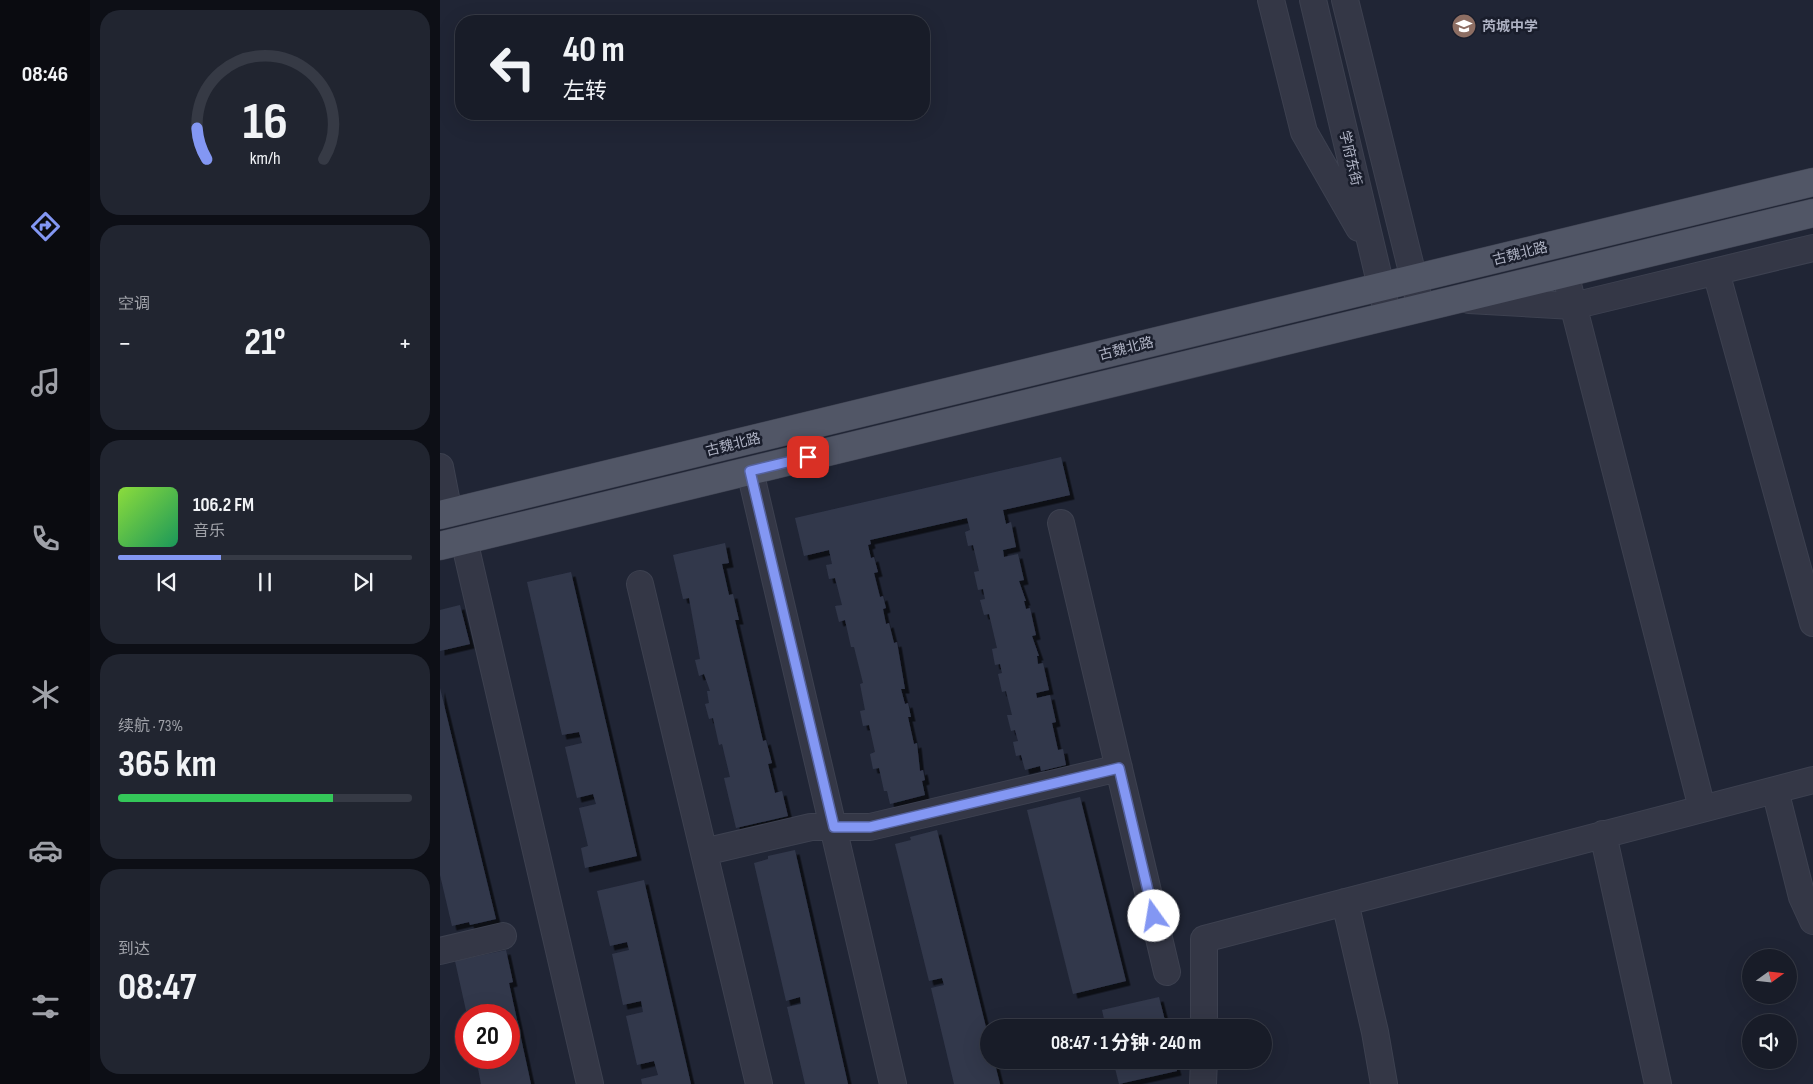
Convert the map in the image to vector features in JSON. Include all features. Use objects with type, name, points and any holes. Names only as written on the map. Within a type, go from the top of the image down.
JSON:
[{"type":"main road","name":"古魏北路","points":[[445,514],[1813,182]]},
{"type":"main road","points":[[452,543],[1813,213]]},
{"type":"street","points":[[1271,0],[1304,132],[1373,252]]},
{"type":"street","name":"学府东街","points":[[1313,0],[1388,316]]},
{"type":"street","points":[[1345,0],[1421,308]]},
{"type":"street","points":[[1459,299],[1573,306],[1813,248]]},
{"type":"street","points":[[1716,272],[1813,624]]},
{"type":"street","points":[[1565,273],[1702,808]]},
{"type":"street","points":[[440,467],[445,514]]},
{"type":"street","points":[[750,471],[894,1084]]},
{"type":"street","points":[[1061,523],[1167,972]]},
{"type":"street","points":[[452,543],[590,1084]]},
{"type":"street","points":[[640,584],[759,1084]]},
{"type":"street","points":[[704,852],[811,827],[870,827],[1119,768]]},
{"type":"street","points":[[1204,1019],[1204,939],[1813,780]]},
{"type":"street","points":[[1775,790],[1802,896],[1813,921]]},
{"type":"street","points":[[1603,834],[1658,1084]]},
{"type":"street","points":[[1346,902],[1375,1032],[1384,1084]]},
{"type":"street","points":[[440,951],[503,936]]},
{"type":"street","points":[[1203,1084],[1204,1069]]},
{"type":"building","points":[[1061,457],[1070,495],[1003,510],[1006,524],[1011,522],[1016,547],[1003,550],[1004,557],[1018,554],[1024,580],[1019,581],[1026,601],[1024,601],[1026,609],[1030,608],[1036,635],[1032,636],[1039,656],[1037,656],[1038,664],[1043,663],[1049,690],[1036,693],[1037,698],[1050,695],[1056,722],[1052,723],[1058,750],[1063,749],[1066,765],[1041,771],[1040,766],[1025,770],[1021,755],[1016,756],[1013,742],[1018,741],[1015,730],[1011,731],[1007,715],[1012,715],[1006,691],[1002,692],[998,674],[1002,673],[1000,664],[995,665],[992,649],[997,648],[989,614],[984,615],[980,600],[985,599],[983,589],[978,590],[974,572],[979,571],[973,545],[968,546],[965,532],[970,530],[967,518],[870,540],[871,544],[868,545],[871,558],[874,557],[878,572],[874,573],[880,597],[883,596],[886,608],[883,609],[886,624],[889,623],[894,643],[897,642],[905,689],[901,689],[905,704],[908,703],[911,717],[908,717],[914,744],[917,743],[920,771],[923,770],[925,780],[922,781],[925,795],[890,804],[887,791],[884,791],[879,768],[873,769],[870,754],[875,752],[869,725],[863,726],[860,711],[865,710],[860,684],[863,683],[854,647],[851,647],[845,620],[839,622],[835,606],[842,605],[835,578],[829,579],[826,565],[832,564],[829,550],[804,556],[795,518]]},
{"type":"building","points":[[725,543],[729,563],[722,564],[729,595],[733,594],[739,620],[735,620],[763,741],[766,740],[772,763],[768,764],[775,793],[782,791],[788,816],[736,828],[724,778],[730,777],[722,744],[719,745],[713,718],[709,719],[705,704],[709,703],[707,691],[710,691],[704,674],[699,676],[695,660],[700,659],[689,598],[683,599],[673,555]]},
{"type":"building","points":[[571,572],[637,856],[585,868],[581,848],[588,846],[579,808],[596,804],[593,794],[577,798],[565,747],[582,743],[579,732],[562,735],[527,582]]},
{"type":"building","points":[[460,605],[470,644],[440,651],[440,610]]},
{"type":"building","points":[[440,688],[496,919],[470,925],[469,922],[452,926],[440,875]]},
{"type":"building","points":[[1080,797],[1126,981],[1073,994],[1027,810]]},
{"type":"building","points":[[937,830],[984,1019],[980,1019],[980,1069],[996,1069],[1000,1084],[954,1084],[931,988],[944,985],[942,978],[929,981],[895,844],[911,840],[910,837]]},
{"type":"building","points":[[795,850],[848,1084],[805,1084],[787,1007],[801,1004],[800,997],[786,1001],[754,863],[768,859],[768,856]]},
{"type":"building","points":[[644,880],[691,1084],[642,1084],[641,1079],[658,1075],[654,1061],[637,1065],[626,1016],[643,1012],[641,1001],[623,1005],[612,954],[629,950],[627,942],[610,946],[597,891]]},
{"type":"building","points":[[506,950],[513,982],[509,983],[514,1004],[465,1004],[455,961]]},
{"type":"building","points":[[1159,997],[1165,1019],[1104,1019],[1102,1010]]},
{"type":"building","points":[[520,1034],[531,1084],[481,1084],[478,1069],[520,1069]]},
{"type":"building","points":[[1115,1069],[1176,1069],[1177,1071],[1119,1084]]},
{"type":"place","name":"芮城中学","points":[[1464,26]]},
{"type":"route","points":[[808,457],[750,471],[834,827],[870,827],[1119,768],[1154,916]]}]
